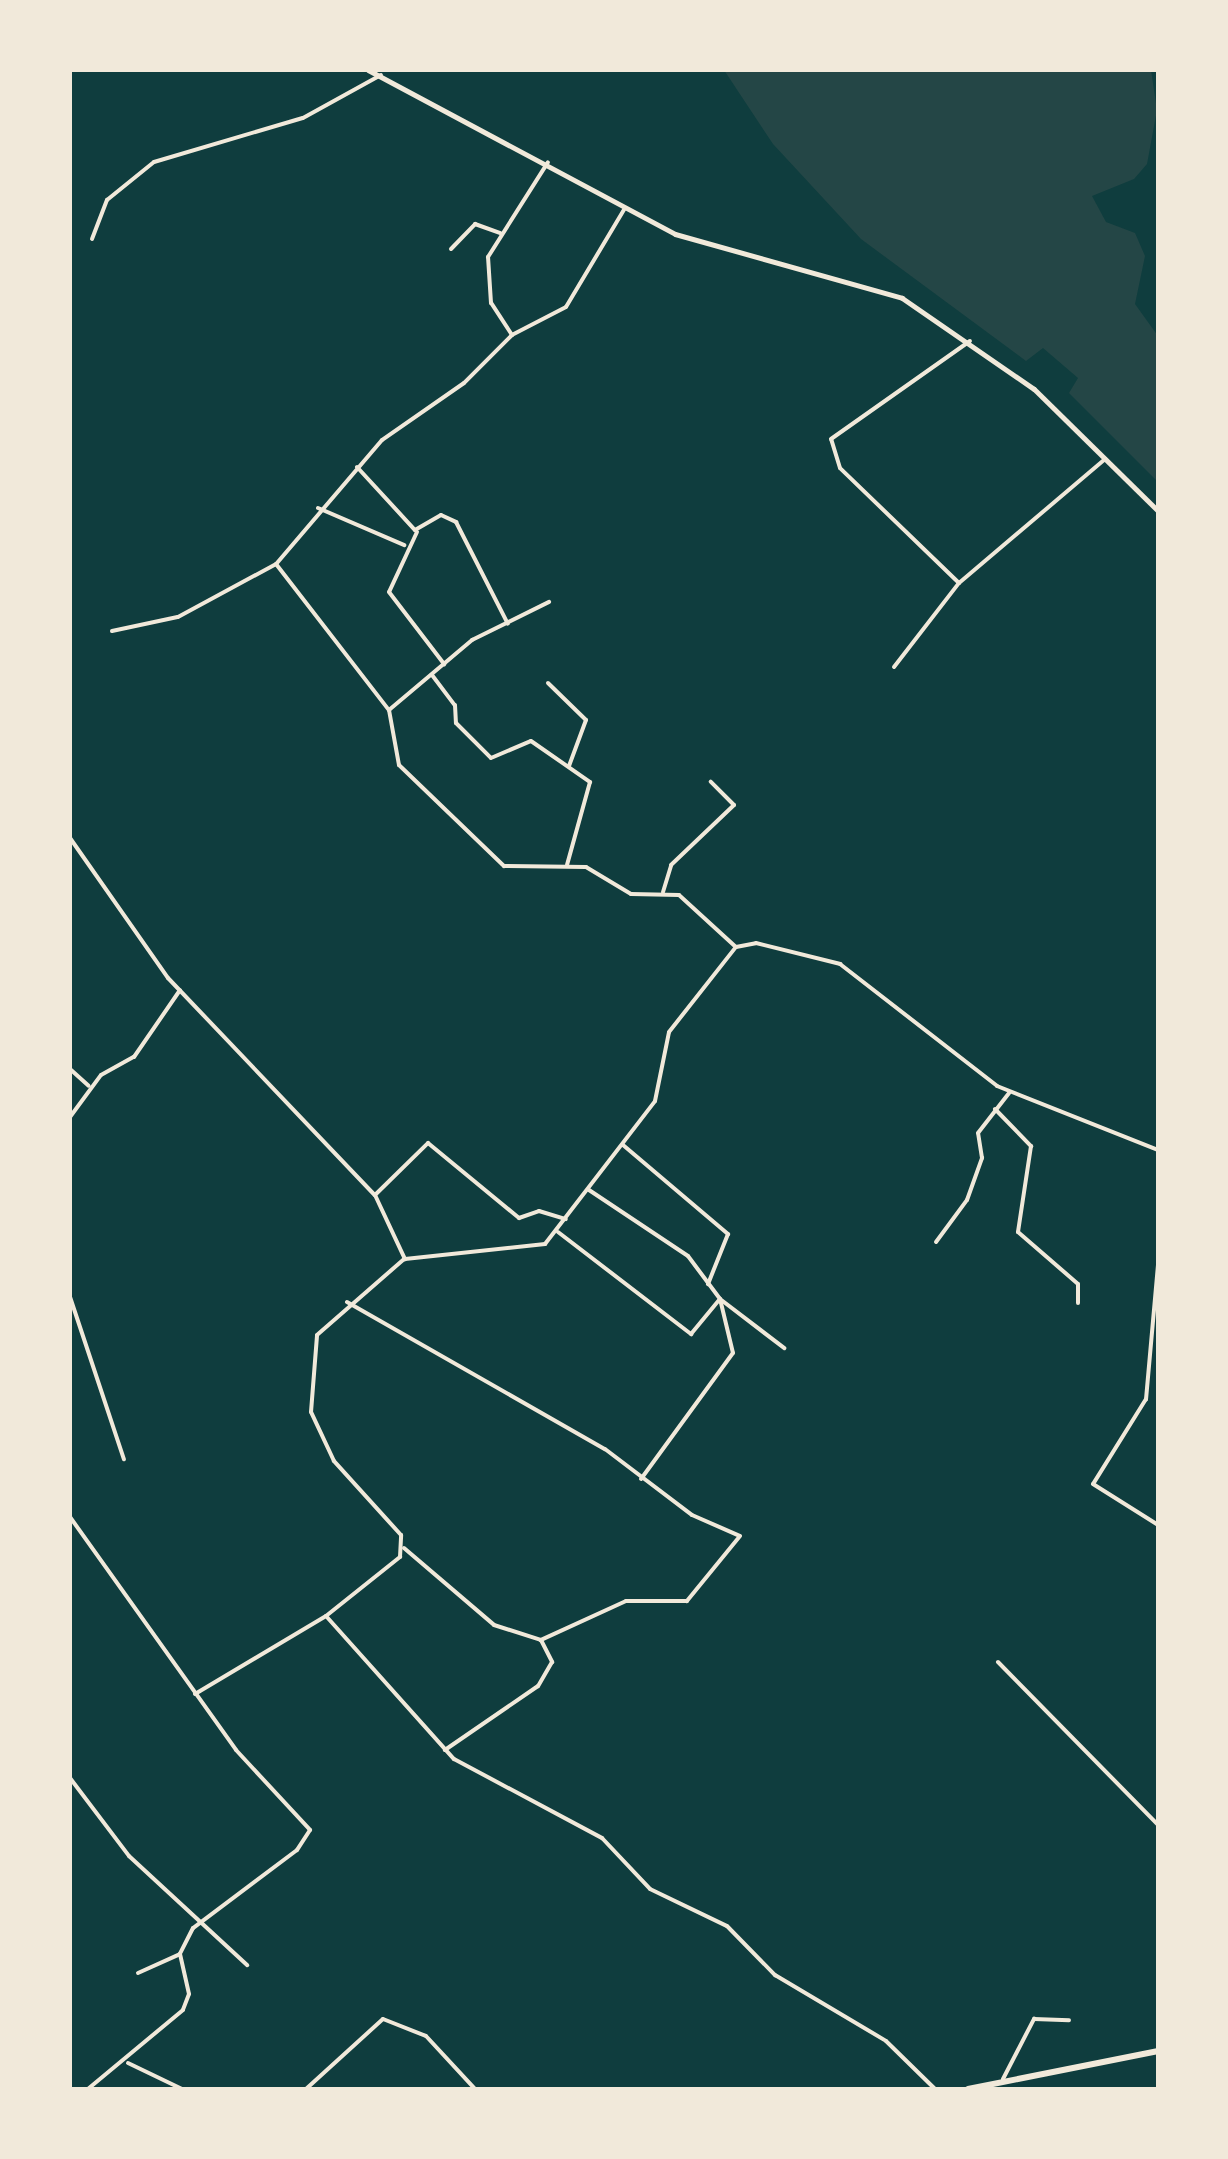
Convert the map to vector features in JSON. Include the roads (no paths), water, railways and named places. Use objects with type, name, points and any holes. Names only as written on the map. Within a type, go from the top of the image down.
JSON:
[{"type":"highway","points":[[968,2089],[1158,2051]]},
{"type":"street","points":[[368,70],[626,206],[720,250],[902,298],[970,342],[1105,458],[1158,512]]},
{"type":"street","points":[[92,238],[108,200],[154,162],[303,118],[381,76]]},
{"type":"street","points":[[512,336],[490,298],[488,257],[548,162]]},
{"type":"street","points":[[112,631],[178,617],[276,564],[318,508],[357,467],[512,336],[566,307],[626,206]]},
{"type":"street","points":[[451,250],[475,224],[500,233]]},
{"type":"street","points":[[958,582],[840,468],[831,438],[970,342]]},
{"type":"street","points":[[894,666],[958,582],[1105,458]]},
{"type":"street","points":[[357,467],[419,530]]},
{"type":"street","points":[[318,508],[404,545]]},
{"type":"street","points":[[444,664],[389,592],[404,545],[441,515],[456,522],[508,624]]},
{"type":"street","points":[[276,564],[388,710],[399,764],[504,866],[566,865],[631,894],[663,892],[687,899],[736,947]]},
{"type":"street","points":[[388,710],[444,664],[549,602]]},
{"type":"street","points":[[432,675],[460,729],[491,758],[526,740],[569,766],[592,786],[566,865]]},
{"type":"street","points":[[548,683],[586,720],[569,766]]},
{"type":"street","points":[[663,892],[671,865],[734,805],[711,782]]},
{"type":"street","points":[[70,838],[180,990],[375,1196],[404,1259]]},
{"type":"street","points":[[347,1302],[605,1449],[641,1479],[740,1541],[688,1602],[626,1601],[540,1640],[494,1625],[404,1548],[334,1461],[311,1412],[314,1341],[347,1302],[404,1259],[534,1248],[557,1232],[660,1094],[669,1032],[736,947],[782,944],[840,964],[1009,1093],[1158,1150]]},
{"type":"street","points":[[70,1117],[89,1087],[134,1057],[180,990]]},
{"type":"street","points":[[70,1069],[89,1087]]},
{"type":"street","points":[[936,1242],[967,1200],[982,1158],[978,1133],[1009,1093]]},
{"type":"street","points":[[995,1109],[1031,1146],[1018,1232],[1078,1284],[1078,1303]]},
{"type":"street","points":[[375,1196],[428,1142],[519,1218],[539,1211],[566,1220]]},
{"type":"street","points":[[623,1144],[728,1234],[708,1284]]},
{"type":"street","points":[[589,1190],[688,1256],[720,1299],[784,1348]]},
{"type":"street","points":[[557,1232],[685,1331],[698,1332],[720,1299]]},
{"type":"street","points":[[1158,1265],[1146,1399],[1093,1484],[1158,1525]]},
{"type":"street","points":[[70,1298],[124,1459]]},
{"type":"street","points":[[641,1479],[733,1354],[720,1299]]},
{"type":"street","points":[[70,1516],[195,1694],[310,1830],[297,1850],[200,1920],[180,1954],[138,1973]]},
{"type":"street","points":[[195,1694],[326,1616],[404,1548]]},
{"type":"street","points":[[326,1616],[445,1750],[602,1838],[650,1889],[726,1926],[775,1975],[886,2040],[935,2089]]},
{"type":"street","points":[[445,1750],[544,1681],[552,1662],[540,1640]]},
{"type":"street","points":[[998,1662],[1158,1825]]},
{"type":"street","points":[[70,1778],[118,1845],[248,1965]]},
{"type":"street","points":[[88,2089],[128,2063],[188,2002],[180,1954]]},
{"type":"street","points":[[306,2089],[382,2019],[426,2036],[475,2089]]},
{"type":"street","points":[[1004,2080],[1034,2020],[1068,2020]]},
{"type":"street","points":[[128,2063],[182,2089]]}]
